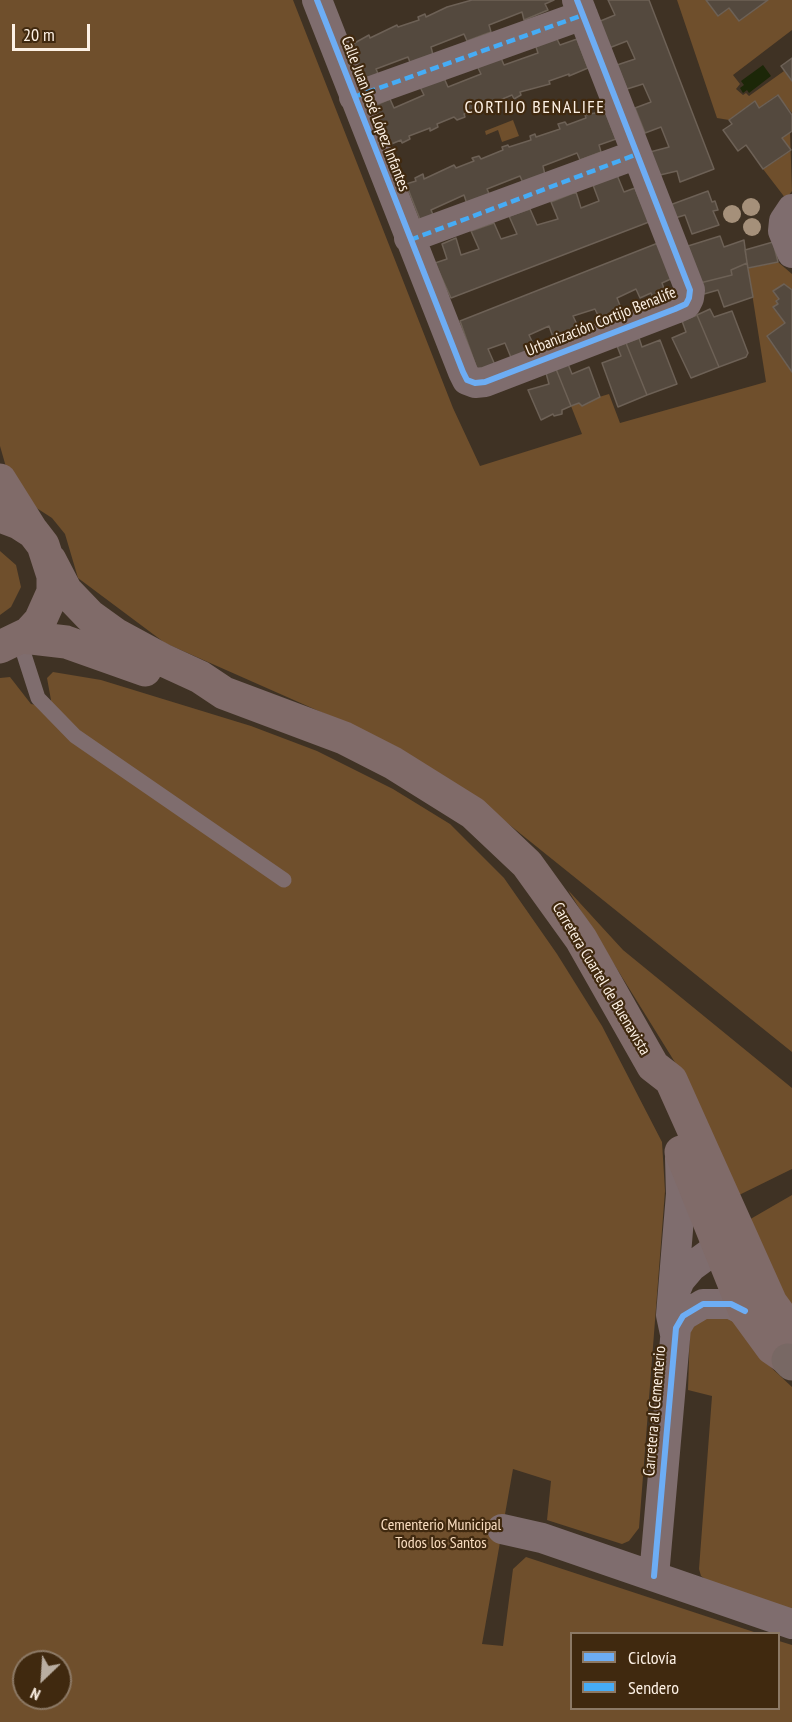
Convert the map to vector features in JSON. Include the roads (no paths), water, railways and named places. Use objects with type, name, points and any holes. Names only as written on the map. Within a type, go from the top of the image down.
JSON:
[{"type":"main road","name":"Carretera Cuartel de Buenavista","points":[[0,480],[50,560],[66,591],[90,616],[140,649],[200,676],[224,693],[344,738],[393,762],[472,813],[513,850],[548,890],[580,939],[653,1066]]},
{"type":"main road","points":[[0,516],[19,523],[33,532]]},
{"type":"main road","points":[[14,641],[40,621],[48,607],[53,591],[50,560]]},
{"type":"main road","points":[[14,641],[66,642],[196,690],[224,693]]},
{"type":"main road","points":[[653,1066],[655,1090],[717,1248],[745,1311],[772,1348],[791,1352]]},
{"type":"main road","points":[[653,1066],[671,1080],[791,1352]]},
{"type":"main road","points":[[717,1248],[726,1246],[733,1251],[764,1318],[791,1352]]},
{"type":"street","name":"Calle Juan José López Infantes","points":[[316,0],[409,238]]},
{"type":"street","name":"Urbanización Cortijo Benalife","points":[[354,97],[580,8],[635,155],[690,290],[686,304],[485,382],[475,383],[465,377],[409,238]]},
{"type":"street","points":[[409,238],[635,155]]},
{"type":"street","points":[[792,209],[784,221],[783,231],[792,253]]},
{"type":"street","name":"Carretera al Cementerio","points":[[654,1576],[675,1334],[671,1315],[681,1194],[680,1149]]},
{"type":"street","name":"Carretera al Cementerio","points":[[674,1294],[691,1267],[717,1248]]},
{"type":"street","name":"Carretera al Cementerio","points":[[675,1334],[683,1316],[703,1304],[731,1304],[745,1311]]},
{"type":"street","points":[[502,1529],[542,1538],[792,1624]]},
{"type":"lane","points":[[14,641],[39,698],[75,736],[284,880]]},
{"type":"district","name":"CORTIJO BENALIFE","points":[[535,108]]},
{"type":"park label","name":"Cementerio Municipal Todos los Santos","points":[[441,1534]]}]
